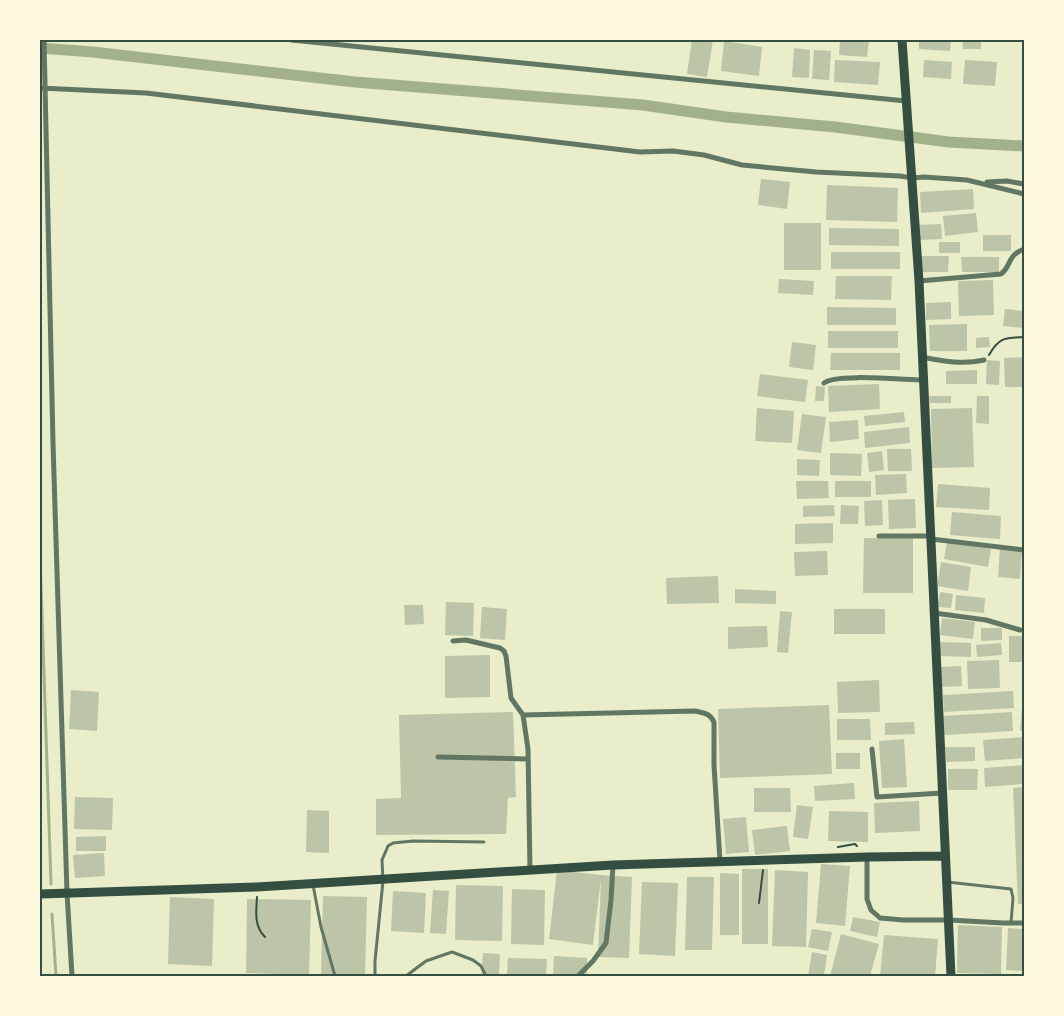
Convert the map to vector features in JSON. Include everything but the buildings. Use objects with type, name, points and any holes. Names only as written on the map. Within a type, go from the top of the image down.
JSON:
[{"type":"main road","points":[[902,40],[919,281],[951,976]]},
{"type":"main road","points":[[40,894],[257,887],[614,865],[945,856]]},
{"type":"street","points":[[44,40],[45,79],[42,88],[50,281],[67,893],[72,976]]},
{"type":"street","points":[[291,40],[906,104]]},
{"type":"street","points":[[42,88],[146,94],[640,152],[673,151],[695,153],[742,165],[816,172],[912,174],[982,182],[1007,181],[1024,184]]},
{"type":"street","points":[[982,182],[1024,194]]},
{"type":"street","points":[[919,281],[1000,274],[1006,270],[1010,258],[1024,249]]},
{"type":"street","points":[[922,357],[952,363],[984,360]]},
{"type":"street","points":[[824,383],[828,380],[846,378],[924,380]]},
{"type":"street","points":[[879,536],[930,538],[1024,550]]},
{"type":"street","points":[[933,613],[986,620],[1020,630]]},
{"type":"street","points":[[453,641],[466,640],[500,648],[506,656],[511,698],[523,715],[528,759],[530,870]]},
{"type":"street","points":[[523,715],[673,711],[708,713],[712,716],[714,722],[714,764],[720,861]]},
{"type":"street","points":[[872,749],[877,797],[942,793]]},
{"type":"street","points":[[438,757],[528,759]]},
{"type":"street","points":[[867,857],[867,899],[875,915],[888,920],[1024,923]]},
{"type":"street","points":[[578,976],[593,961],[606,943],[614,865]]},
{"type":"lane","points":[[673,711],[674,702]]},
{"type":"lane","points":[[375,976],[383,880],[382,860],[388,846],[394,843],[484,842]]},
{"type":"lane","points":[[947,882],[1011,889],[1013,898],[1011,923]]},
{"type":"lane","points":[[313,884],[321,927],[335,976]]},
{"type":"lane","points":[[406,976],[426,961],[452,952],[473,960],[481,966],[486,976]]},
{"type":"path","points":[[984,360],[990,354],[993,346],[1003,338],[1024,337]]},
{"type":"path","points":[[759,903],[764,860]]},
{"type":"path","points":[[257,887],[256,916],[258,930],[265,937]]},
{"type":"waterway","points":[[40,48],[93,52],[355,82],[643,105],[726,117],[835,127],[949,142],[1024,146]]},
{"type":"waterway","points":[[40,555],[51,884]]},
{"type":"waterway","points":[[52,914],[56,976]]}]
